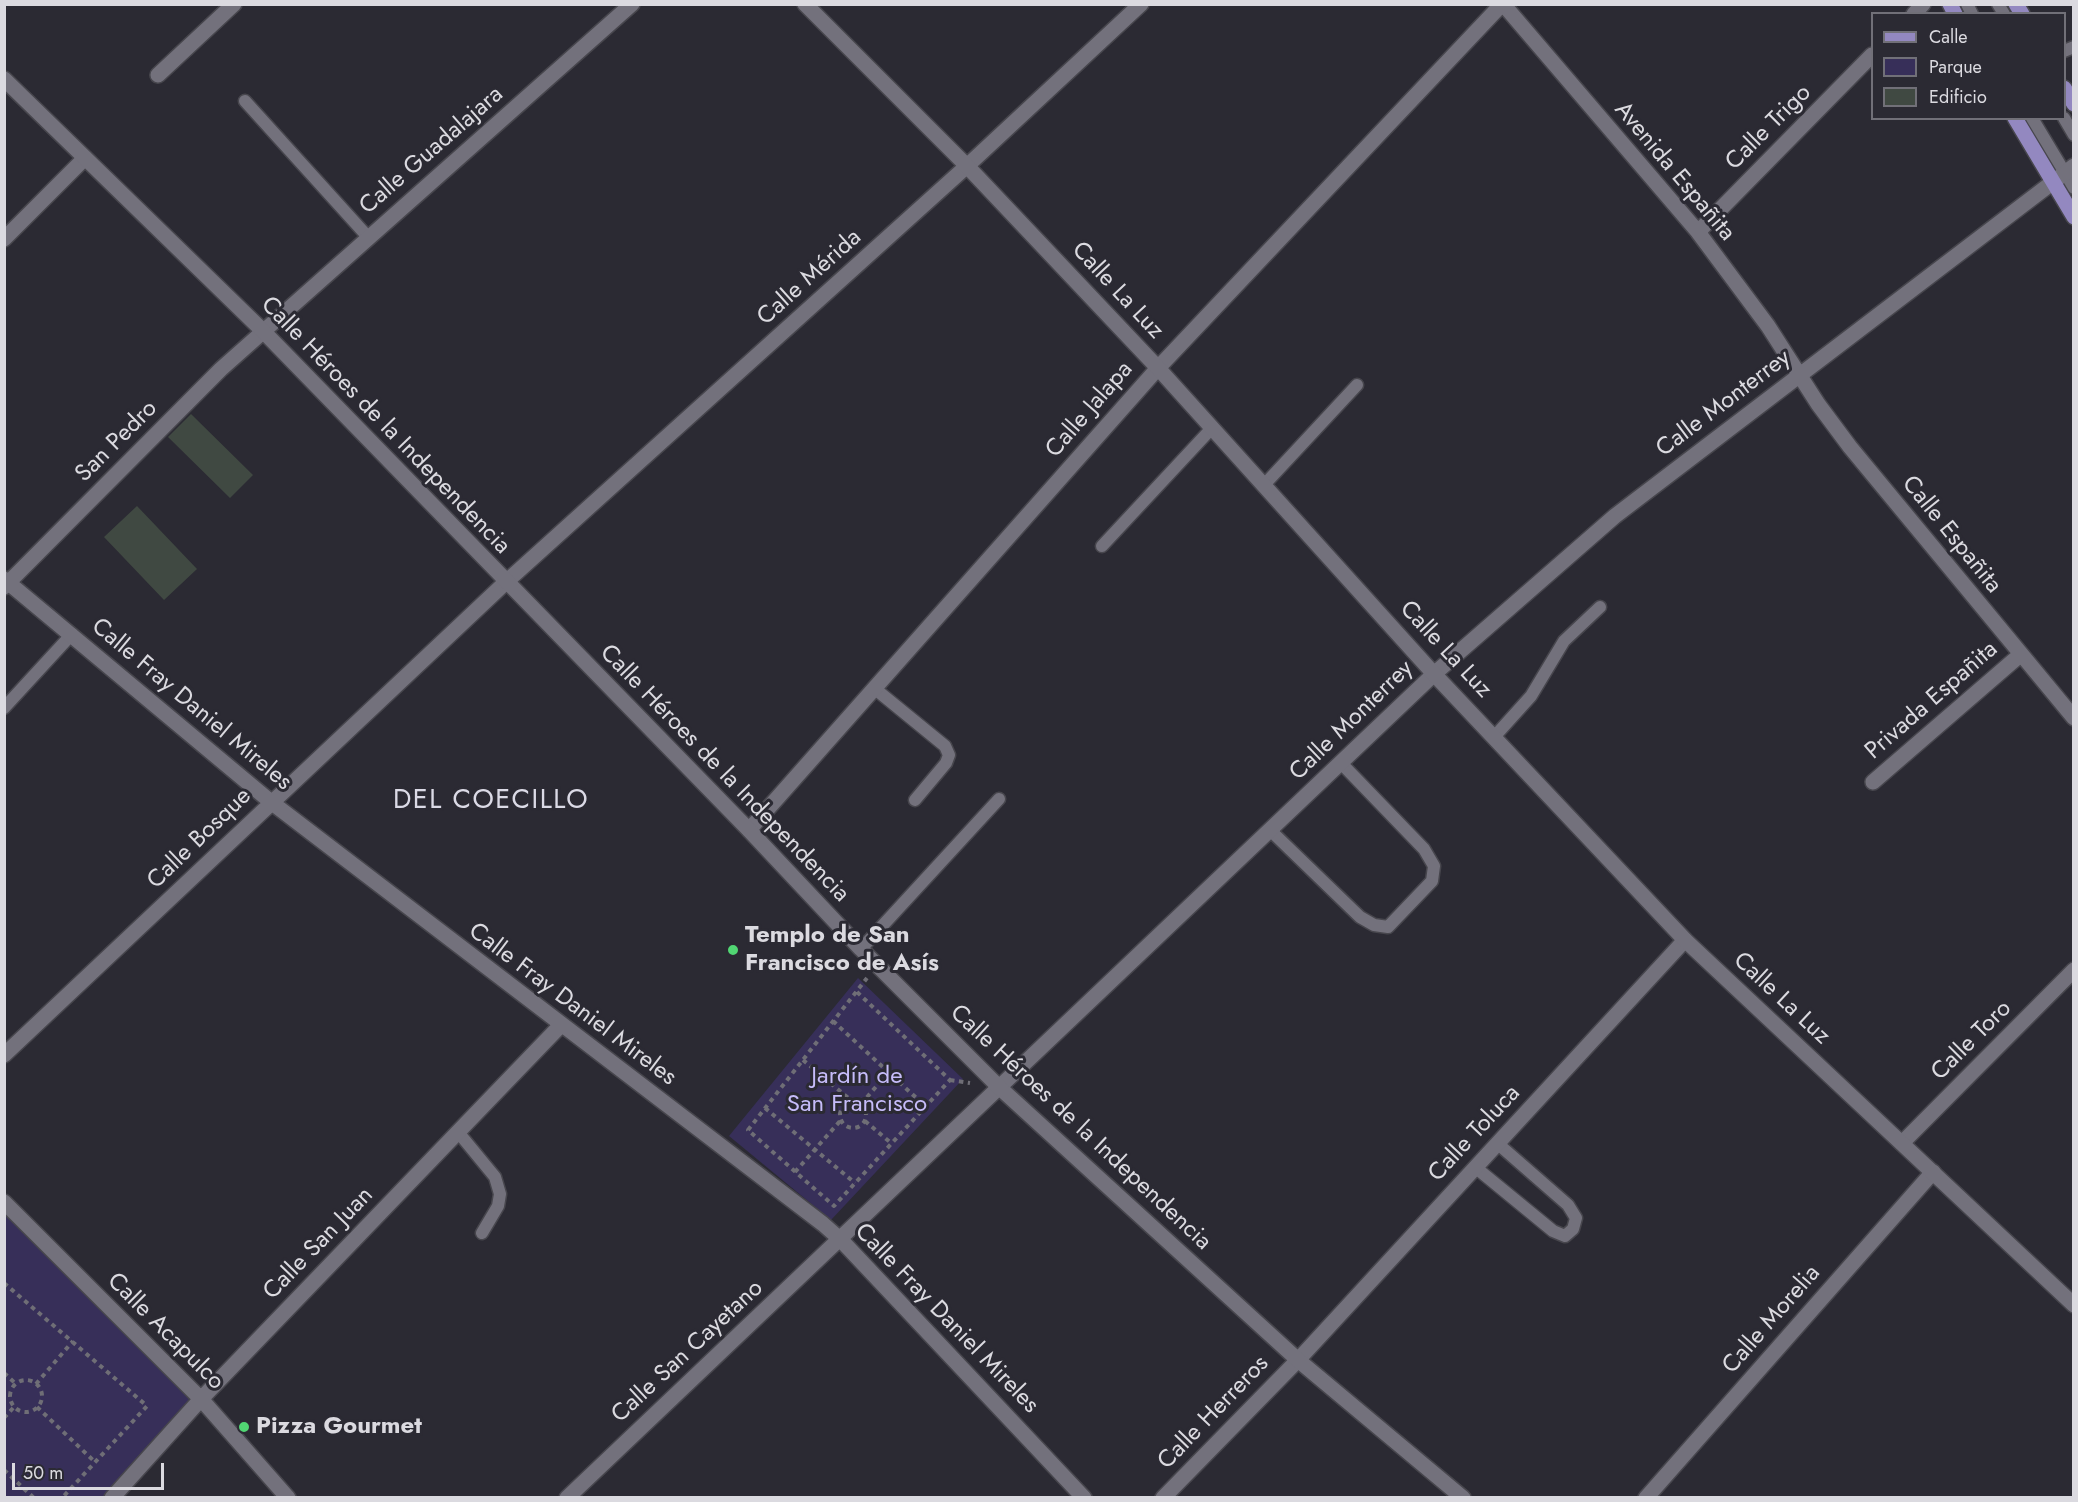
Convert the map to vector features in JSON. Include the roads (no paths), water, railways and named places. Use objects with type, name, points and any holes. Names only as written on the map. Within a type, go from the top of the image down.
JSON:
[{"type":"main road","points":[[2017,120],[2073,217]]},
{"type":"street","points":[[158,75],[234,4]]},
{"type":"street","name":"Calle Guadalajara","points":[[263,331],[632,4]]},
{"type":"street","name":"Calle La Luz","points":[[805,4],[967,166],[1158,368],[1434,674],[1495,736],[1684,940],[2073,1305]]},
{"type":"street","name":"Calle Mérida","points":[[506,582],[967,166],[1141,4]]},
{"type":"street","name":"Avenida Españita","points":[[1502,4],[1698,232],[1768,326],[1799,376]]},
{"type":"street","name":"Calle Jalapa","points":[[749,830],[1158,368],[1502,4]]},
{"type":"street","name":"Calle Trigo","points":[[1698,232],[1871,56]]},
{"type":"street","name":"Calle Héroes de la Independencia","points":[[4,79],[263,331],[749,830],[861,949],[1000,1088],[1298,1360],[1463,1497]]},
{"type":"street","points":[[4,239],[86,158]]},
{"type":"street","name":"Calle Monterrey","points":[[841,1240],[1434,674],[1615,516],[2069,169]]},
{"type":"street","name":"San Pedro","points":[[6,583],[221,369],[263,331]]},
{"type":"street","name":"Calle Españita","points":[[1799,376],[1850,447],[2073,718]]},
{"type":"street","name":"Calle Bosque","points":[[4,1056],[506,582]]},
{"type":"street","name":"Calle Fray Daniel Mireles","points":[[6,583],[72,634],[271,802],[841,1240],[1084,1497]]},
{"type":"street","name":"Privada Españita","points":[[1874,782],[2020,656]]},
{"type":"street","name":"Calle Toluca","points":[[1298,1360],[1684,940]]},
{"type":"street","name":"Calle Toro","points":[[1902,1143],[2073,970]]},
{"type":"street","name":"Calle San Juan","points":[[112,1497],[201,1399],[561,1025]]},
{"type":"street","name":"Calle Morelia","points":[[1646,1497],[1933,1172]]},
{"type":"street","name":"Calle Acapulco","points":[[4,1202],[201,1399],[288,1497]]},
{"type":"street","name":"Calle San Cayetano","points":[[567,1497],[841,1240]]},
{"type":"street","name":"Calle Herreros","points":[[1163,1497],[1298,1360]]},
{"type":"lane","points":[[245,101],[368,237]]},
{"type":"lane","points":[[2033,120],[2069,169],[2073,188]]},
{"type":"lane","points":[[2065,120],[2073,135]]},
{"type":"lane","points":[[1264,485],[1357,385]]},
{"type":"lane","points":[[1102,546],[1212,428]]},
{"type":"lane","points":[[1495,736],[1531,696],[1564,641],[1600,607]]},
{"type":"lane","points":[[4,708],[72,634]]},
{"type":"lane","points":[[874,688],[945,746],[949,755],[946,763],[915,801]]},
{"type":"lane","points":[[1270,830],[1360,917],[1374,925],[1389,927],[1432,881],[1434,866],[1425,849],[1341,763]]},
{"type":"lane","points":[[861,949],[999,799]]},
{"type":"lane","points":[[458,1132],[495,1177],[500,1194],[498,1206],[482,1233]]},
{"type":"lane","points":[[1475,1167],[1553,1231],[1565,1236],[1573,1229],[1576,1218],[1568,1204],[1497,1143]]},
{"type":"place","name":"Templo de San Francisco de Asís","points":[[733,950]]},
{"type":"place","name":"Pizza Gourmet","points":[[244,1427]]},
{"type":"district","name":"DEL COECILLO","points":[[491,801]]},
{"type":"park label","name":"Jardín de San Francisco","points":[[857,1091]]}]
